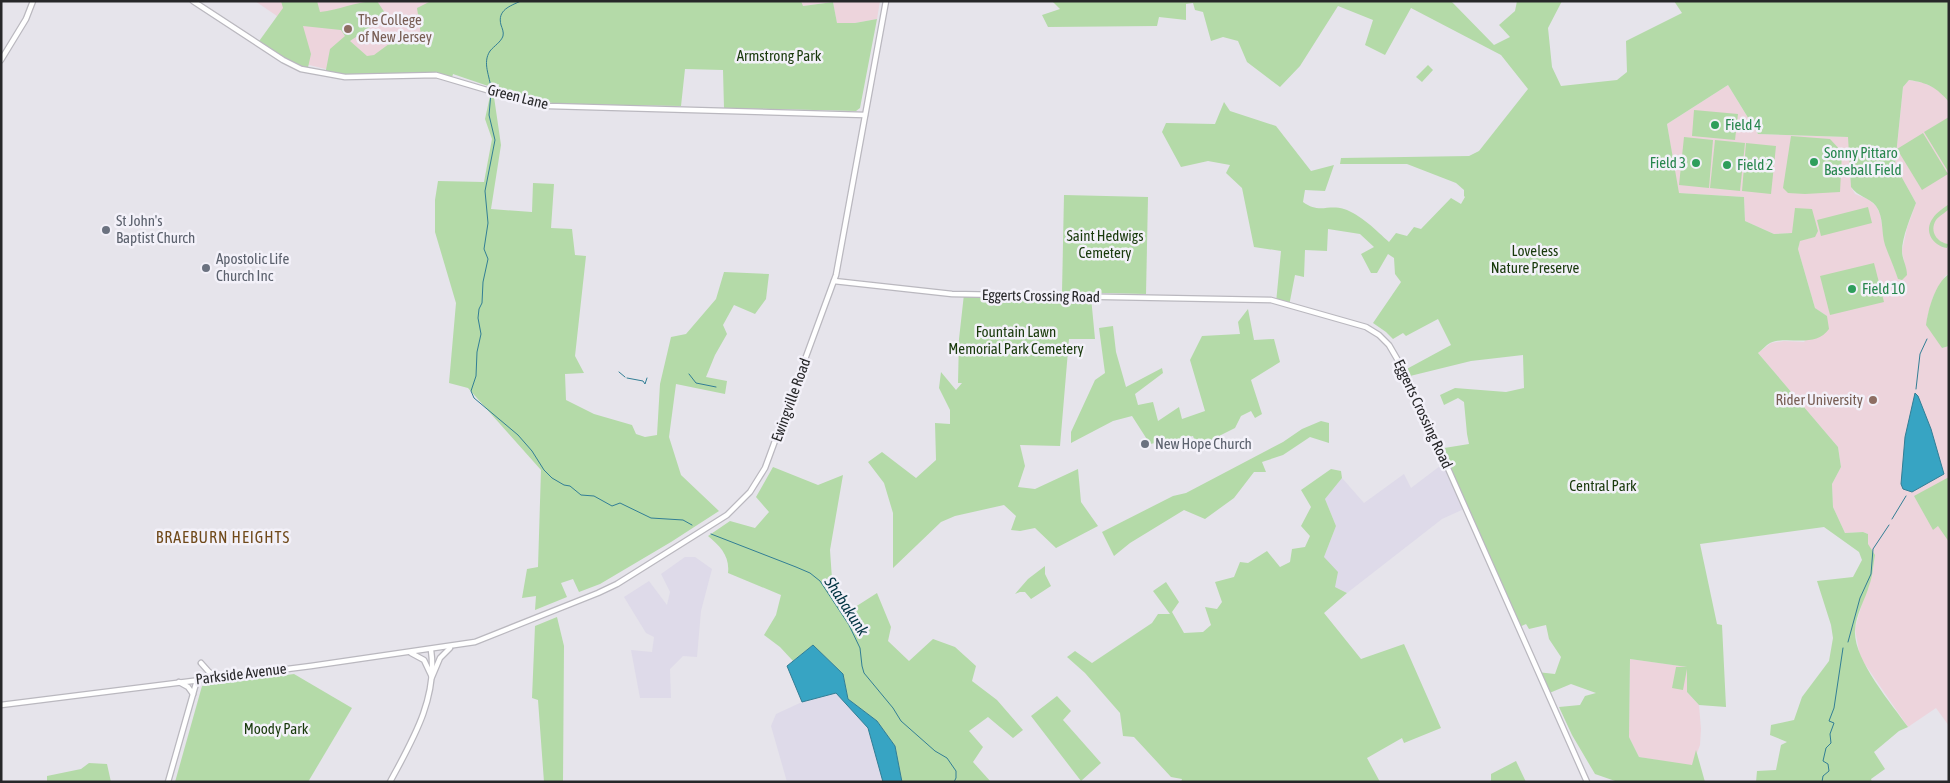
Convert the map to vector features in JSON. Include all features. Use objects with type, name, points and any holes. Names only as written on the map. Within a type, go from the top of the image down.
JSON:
[{"type":"street","points":[[1,60],[26,19],[33,1]]},
{"type":"street","name":"Green Lane","points":[[193,1],[283,60],[301,69],[345,77],[436,75],[549,106],[865,115]]},
{"type":"street","name":"Ewingville Road","points":[[481,640],[617,584],[712,526],[742,501],[755,485],[769,460],[834,281],[886,1]]},
{"type":"street","name":"Eggerts Crossing Road","points":[[834,281],[952,294],[1266,300],[1357,324],[1373,332],[1393,351],[1407,376],[1587,782]]},
{"type":"street","name":"Parkside Avenue","points":[[1,705],[409,653],[452,647],[481,640]]},
{"type":"street","points":[[432,677],[440,658],[452,647]]},
{"type":"street","points":[[390,782],[419,727],[434,666],[431,650]]},
{"type":"street","points":[[409,653],[424,660],[432,677]]},
{"type":"street","points":[[201,664],[218,677]]},
{"type":"street","points":[[168,782],[197,680]]},
{"type":"street","points":[[178,682],[189,688],[193,694]]},
{"type":"shaded area","name":"The College of New Jersey","points":[[255,1],[454,1],[417,66],[334,71],[301,63],[265,42],[277,16]]},
{"type":"shaded area","points":[[801,1],[880,1],[877,19],[855,23],[837,23],[833,2],[802,6]]},
{"type":"shaded area","name":"Rider University","points":[[1909,80],[1924,83],[1939,90],[1949,102],[1949,274],[1945,276],[1933,297],[1927,319],[1942,348],[1949,346],[1949,726],[1936,708],[1908,727],[1860,657],[1855,629],[1865,593],[1869,587],[1868,534],[1863,532],[1845,533],[1833,507],[1832,484],[1841,467],[1838,447],[1758,353],[1771,343],[1784,341],[1804,342],[1827,316],[1815,308],[1798,249],[1800,240],[1815,237],[1792,233],[1774,234],[1745,221],[1744,197],[1678,193],[1667,124],[1728,85],[1758,134],[1849,137],[1851,187],[1855,194],[1868,199],[1876,206],[1880,214],[1885,243],[1898,278],[1907,275],[1902,251],[1907,228],[1916,203],[1895,165],[1903,87]]},
{"type":"shaded area","points":[[1444,463],[1464,509],[1442,519],[1347,593],[1335,587],[1324,557],[1336,526],[1325,499],[1342,478],[1364,503],[1404,474],[1411,488]]},
{"type":"shaded area","points":[[685,557],[695,557],[712,569],[701,611],[697,657],[683,656],[670,669],[671,698],[640,698],[631,650],[652,652],[654,637],[646,633],[624,597],[649,581],[667,605],[670,592],[661,574]]},
{"type":"shaded area","points":[[1630,659],[1688,667],[1687,692],[1699,705],[1701,729],[1700,745],[1692,766],[1639,757],[1629,737]]},
{"type":"shaded area","points":[[836,693],[868,728],[883,782],[787,782],[771,726],[776,714],[802,702]]},
{"type":"green space","name":"Armstrong Park","points":[[281,1],[317,1],[320,12],[362,2],[377,1],[387,16],[350,41],[367,56],[374,55],[393,41],[416,44],[421,35],[417,8],[431,1],[801,1],[803,6],[833,2],[837,23],[855,23],[877,19],[860,108],[856,111],[724,108],[723,70],[685,69],[681,106],[558,104],[525,98],[499,89],[499,84],[491,87],[453,74],[451,81],[428,76],[325,75],[330,49],[345,36],[341,30],[303,26],[311,54],[307,72],[257,44],[283,8]]},
{"type":"green space","points":[[1052,1],[1451,1],[1494,45],[1510,37],[1499,25],[1515,11],[1517,1],[1562,1],[1548,28],[1552,67],[1561,86],[1617,80],[1627,72],[1626,41],[1682,13],[1674,1],[1949,1],[1949,102],[1931,86],[1909,80],[1903,87],[1895,165],[1916,203],[1903,239],[1902,254],[1907,275],[1902,280],[1898,279],[1885,245],[1879,210],[1873,203],[1851,187],[1848,137],[1758,134],[1728,85],[1667,124],[1679,193],[1744,197],[1745,221],[1774,234],[1792,233],[1795,208],[1812,209],[1818,231],[1815,237],[1800,241],[1798,249],[1815,308],[1827,316],[1829,329],[1823,335],[1809,340],[1785,340],[1770,343],[1758,353],[1838,447],[1841,467],[1832,484],[1833,507],[1845,533],[1863,532],[1868,534],[1868,544],[1875,555],[1870,582],[1856,624],[1856,642],[1866,667],[1908,727],[1899,731],[1874,752],[1885,769],[1871,779],[1872,782],[1756,782],[1757,771],[1776,770],[1781,745],[1787,742],[1770,735],[1771,725],[1794,720],[1802,697],[1829,661],[1833,638],[1831,625],[1817,581],[1853,577],[1862,560],[1859,552],[1824,527],[1700,544],[1717,624],[1722,625],[1726,707],[1699,705],[1687,692],[1687,669],[1683,690],[1672,688],[1676,667],[1687,667],[1630,659],[1629,737],[1639,757],[1692,765],[1696,750],[1705,782],[1618,782],[1595,774],[1572,735],[1559,707],[1580,705],[1585,696],[1596,693],[1571,684],[1547,694],[1537,672],[1555,674],[1561,657],[1549,639],[1546,625],[1529,629],[1526,624],[1517,628],[1438,449],[1469,444],[1464,402],[1458,398],[1444,405],[1440,395],[1455,388],[1506,392],[1524,388],[1523,355],[1471,361],[1406,377],[1403,371],[1451,345],[1438,319],[1406,336],[1403,333],[1393,339],[1373,323],[1401,282],[1395,274],[1394,258],[1388,254],[1377,273],[1371,273],[1361,254],[1374,247],[1360,234],[1328,229],[1327,251],[1305,250],[1304,277],[1295,275],[1289,306],[1276,303],[1281,251],[1254,247],[1242,188],[1226,173],[1230,165],[1208,161],[1181,167],[1162,132],[1166,123],[1215,124],[1224,102],[1230,111],[1276,126],[1311,171],[1334,165],[1325,191],[1305,190],[1303,202],[1309,206],[1319,208],[1333,207],[1350,211],[1368,223],[1389,242],[1396,233],[1407,236],[1414,227],[1421,229],[1451,198],[1461,204],[1465,197],[1464,190],[1456,183],[1407,164],[1340,164],[1341,158],[1469,156],[1479,151],[1528,89],[1501,55],[1411,8],[1385,55],[1365,45],[1373,20],[1338,6],[1300,66],[1280,87],[1247,62],[1238,41],[1223,37],[1211,41],[1203,12],[1195,10],[1193,3],[1186,4],[1186,20],[1159,17],[1157,26],[1048,27],[1042,15],[1060,9]]},
{"type":"green space","points":[[1428,65],[1433,70],[1422,82],[1416,77]]},
{"type":"green space","points":[[490,96],[494,97],[501,145],[491,209],[532,212],[533,183],[554,184],[551,228],[572,229],[575,255],[586,256],[575,356],[584,373],[565,374],[566,400],[594,414],[632,425],[636,434],[645,437],[657,435],[660,384],[671,337],[686,334],[716,299],[724,272],[769,274],[766,299],[755,314],[734,305],[723,325],[727,334],[715,355],[706,377],[727,381],[725,394],[676,384],[669,437],[681,475],[719,511],[600,584],[579,592],[573,579],[561,583],[567,597],[535,610],[536,596],[522,598],[527,569],[538,567],[541,470],[468,388],[449,383],[456,303],[435,232],[435,200],[438,181],[484,182],[492,139],[485,119]]},
{"type":"green space","name":"Field 4","points":[[1694,110],[1738,114],[1735,140],[1692,136]]},
{"type":"green space","points":[[1949,117],[1949,173],[1924,132]]},
{"type":"green space","points":[[1923,133],[1948,174],[1922,190],[1897,149]]},
{"type":"green space","name":"Sonny Pittaro Baseball Field","points":[[1791,136],[1830,139],[1842,152],[1840,192],[1788,193],[1783,188]]},
{"type":"green space","name":"Field 3","points":[[1684,137],[1713,140],[1709,188],[1679,185]]},
{"type":"green space","name":"Field 2","points":[[1715,140],[1745,143],[1740,191],[1710,188]]},
{"type":"green space","points":[[1746,143],[1776,146],[1771,194],[1742,191]]},
{"type":"green space","name":"Saint Hedwigs Cemetery","points":[[1064,195],[1148,197],[1146,294],[1062,292]]},
{"type":"green space","points":[[1949,204],[1949,209],[1936,220],[1933,228],[1938,239],[1949,244],[1947,248],[1934,241],[1929,233],[1929,228],[1935,216]]},
{"type":"green space","points":[[1868,207],[1872,223],[1821,236],[1817,220]]},
{"type":"green space","name":"Field 10","points":[[1874,263],[1884,302],[1830,315],[1820,276]]},
{"type":"green space","points":[[1949,274],[1949,346],[1942,348],[1926,325],[1930,305],[1936,290]]},
{"type":"green space","name":"Fountain Lawn Memorial Park Cemetery","points":[[964,294],[1091,297],[1095,339],[1069,339],[1060,446],[1020,445],[1025,466],[1018,487],[1035,489],[1078,469],[1081,502],[1098,526],[1056,548],[1035,528],[1020,531],[1011,530],[1016,516],[1004,505],[955,516],[941,522],[893,568],[893,513],[884,483],[868,462],[882,452],[916,478],[936,460],[935,423],[950,424],[950,410],[939,388],[941,372],[956,390],[962,383],[958,383],[959,339]]},
{"type":"green space","points":[[1248,309],[1254,340],[1274,339],[1280,362],[1251,380],[1262,414],[1255,418],[1251,411],[1241,416],[1235,428],[1197,447],[1193,436],[1150,444],[1132,416],[1113,421],[1071,443],[1071,432],[1095,380],[1105,373],[1099,328],[1113,326],[1116,352],[1126,387],[1162,368],[1163,373],[1135,394],[1138,405],[1153,402],[1158,421],[1179,407],[1182,419],[1205,411],[1190,360],[1202,336],[1240,334],[1238,322]]},
{"type":"green space","points":[[1321,421],[1329,423],[1329,443],[1310,437],[1283,455],[1262,462],[1266,472],[1254,472],[1234,498],[1205,519],[1184,510],[1130,543],[1114,556],[1102,532],[1173,496],[1186,493],[1283,442],[1302,429]]},
{"type":"green space","points":[[773,467],[818,485],[843,475],[830,550],[833,594],[852,609],[877,593],[891,627],[888,641],[909,661],[933,639],[955,647],[976,666],[972,681],[997,700],[1023,730],[1013,738],[988,717],[969,731],[983,747],[973,762],[991,782],[902,782],[895,746],[877,721],[848,699],[843,674],[813,645],[793,661],[780,647],[764,635],[776,615],[781,595],[728,573],[726,556],[708,536],[730,521],[755,528],[769,512],[756,497]]},
{"type":"green space","points":[[1331,469],[1341,471],[1342,478],[1325,499],[1336,526],[1324,557],[1338,572],[1335,587],[1347,593],[1324,613],[1361,659],[1404,644],[1441,728],[1404,743],[1402,738],[1367,758],[1380,782],[1181,782],[1182,779],[1171,777],[1134,737],[1123,736],[1120,713],[1085,673],[1067,657],[1075,651],[1092,663],[1152,623],[1158,614],[1170,614],[1153,591],[1166,582],[1179,602],[1172,612],[1184,633],[1203,632],[1211,625],[1205,607],[1217,609],[1222,602],[1215,582],[1234,577],[1240,562],[1248,563],[1267,551],[1280,567],[1290,562],[1292,549],[1305,547],[1310,536],[1301,526],[1311,507],[1301,490]]},
{"type":"green space","points":[[1949,477],[1949,542],[1938,526],[1933,530],[1914,496]]},
{"type":"green space","points":[[1045,566],[1045,574],[1051,586],[1031,599],[1025,592],[1015,594],[1028,579]]},
{"type":"green space","points":[[557,617],[564,646],[563,782],[544,782],[538,700],[532,698],[535,626]]},
{"type":"green space","name":"Moody Park","points":[[294,674],[352,708],[308,782],[175,782],[202,686]]},
{"type":"green space","points":[[1057,696],[1071,711],[1063,720],[1101,763],[1081,781],[1031,716]]},
{"type":"green space","points":[[1516,761],[1526,782],[1491,782],[1491,774]]},
{"type":"green space","points":[[89,763],[107,764],[111,782],[47,782],[47,776],[81,769]]},
{"type":"water","points":[[1915,393],[1918,396],[1931,429],[1944,474],[1912,492],[1903,489],[1901,484],[1905,437]]},
{"type":"water","points":[[813,645],[843,674],[848,699],[877,721],[895,746],[902,782],[883,782],[868,728],[836,693],[802,702],[787,666]]},
{"type":"waterway","points":[[491,89],[487,60],[490,51],[503,36],[501,16],[505,9],[521,1]]},
{"type":"waterway","points":[[491,93],[489,115],[495,140],[485,191],[488,223],[484,249],[488,259],[478,318],[481,334],[477,352],[476,376],[471,391],[474,398],[518,435],[552,478],[564,485],[570,486],[581,495],[594,496],[612,506],[620,503],[651,518],[683,520],[692,525]]},
{"type":"waterway","points":[[1916,389],[1920,354],[1927,339]]},
{"type":"waterway","points":[[619,372],[625,377]]},
{"type":"waterway","points":[[689,374],[696,383],[716,387]]},
{"type":"waterway","points":[[627,378],[643,381],[645,384],[647,378]]},
{"type":"waterway","points":[[1892,519],[1906,496]]},
{"type":"waterway","points":[[1848,642],[1860,598],[1871,574],[1873,549],[1889,525]]},
{"type":"waterway","name":"Shabakunk","points":[[711,534],[810,573],[820,581],[849,625],[860,648],[864,673],[893,708],[901,721],[935,751],[947,758],[956,771],[954,782]]},
{"type":"waterway","points":[[1822,782],[1823,776],[1829,771],[1828,764],[1823,761],[1826,748],[1831,743],[1830,734],[1834,723],[1829,721],[1834,708],[1843,648]]},
{"type":"place","name":"The College of New Jersey","points":[[348,29]]},
{"type":"place","name":"Field 4","points":[[1715,125]]},
{"type":"place","name":"Sonny Pittaro Baseball Field","points":[[1814,162]]},
{"type":"place","name":"Field 3","points":[[1696,163]]},
{"type":"place","name":"Field 2","points":[[1727,165]]},
{"type":"place","name":"St John's Baptist Church","points":[[106,230]]},
{"type":"place","name":"Apostolic Life Church Inc","points":[[206,268]]},
{"type":"place","name":"Field 10","points":[[1852,289]]},
{"type":"place","name":"Rider University","points":[[1873,400]]},
{"type":"place","name":"New Hope Church","points":[[1145,444]]},
{"type":"district","name":"BRAEBURN HEIGHTS","points":[[223,537]]},
{"type":"park label","name":"Loveless Nature Preserve","points":[[1535,260]]},
{"type":"park label","name":"Central Park","points":[[1603,486]]}]
